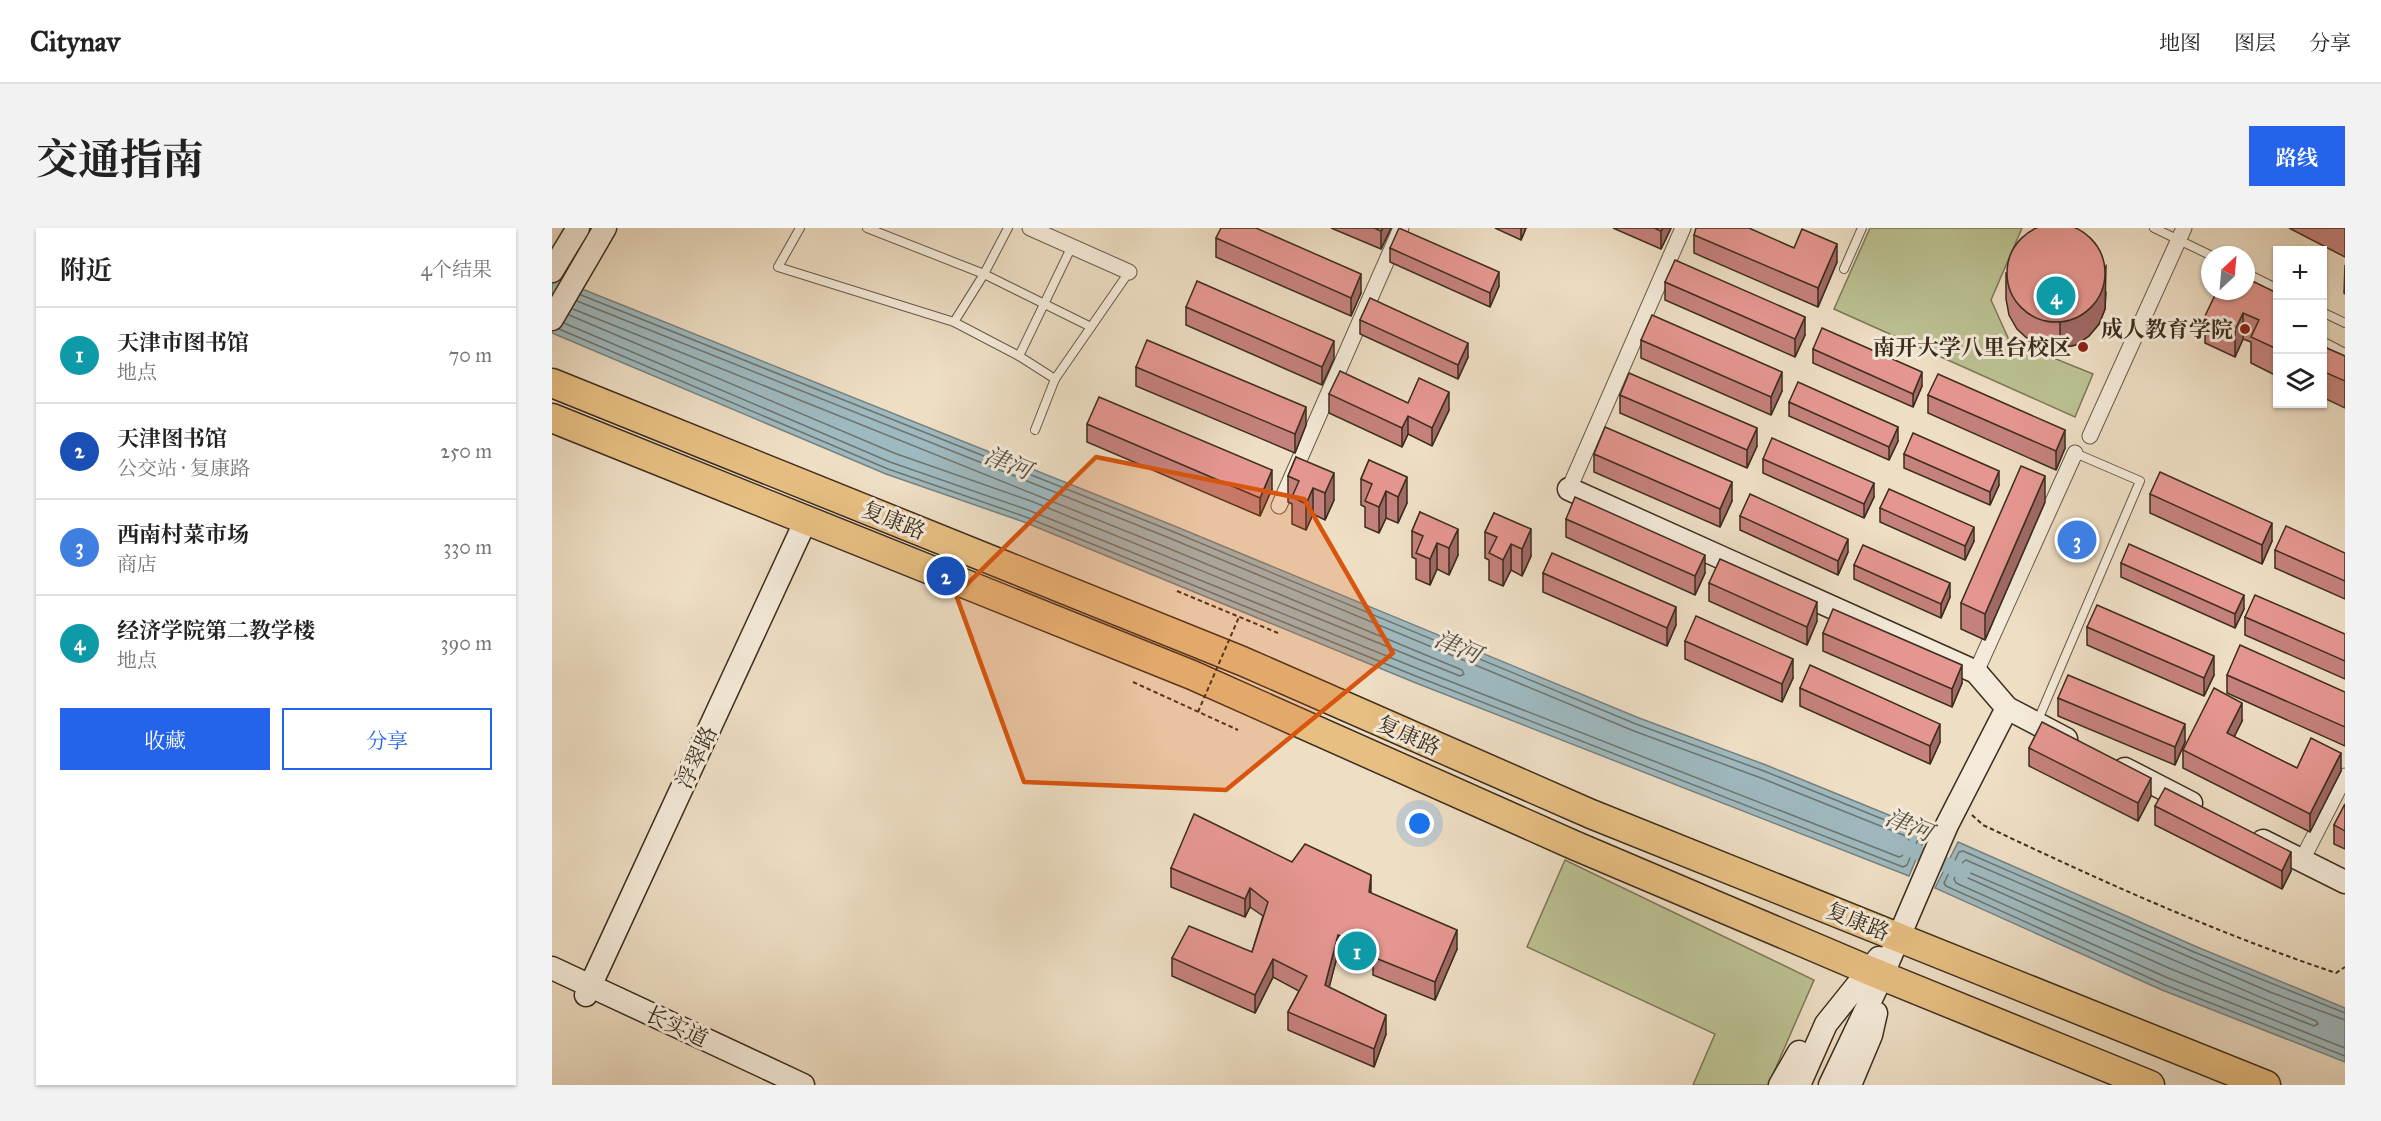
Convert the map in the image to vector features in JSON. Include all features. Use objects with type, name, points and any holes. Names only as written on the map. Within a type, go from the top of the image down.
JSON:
[{"type":"highway","name":"复康路","points":[[552,383],[1242,661],[1591,814],[2266,1085]]},
{"type":"highway","name":"复康路","points":[[552,418],[1192,675],[1576,846],[1875,973],[2150,1085]]},
{"type":"street","points":[[554,268],[578,228]]},
{"type":"street","points":[[552,319],[605,228]]},
{"type":"street","points":[[1030,228],[1129,272]]},
{"type":"street","points":[[1279,507],[1401,228]]},
{"type":"street","points":[[1683,228],[1569,489],[1976,672],[2007,708],[2090,751]]},
{"type":"street","points":[[2090,436],[2181,234]]},
{"type":"street","points":[[1976,672],[2075,453]]},
{"type":"street","name":"浮翠路","points":[[588,990],[806,520]]},
{"type":"street","points":[[1813,1085],[1875,973],[1898,937],[1947,825],[2007,708]]},
{"type":"street","points":[[2111,762],[2206,811]]},
{"type":"street","points":[[2302,860],[2345,776]]},
{"type":"street","points":[[2249,833],[2345,882]]},
{"type":"street","name":"长实道","points":[[552,968],[588,990],[773,1085]]},
{"type":"street","points":[[1780,1085],[1795,1062],[1817,1016],[1825,1006],[1875,973]]},
{"type":"street","points":[[1799,1085],[1826,1024],[1875,973]]},
{"type":"street","points":[[1830,1085],[1875,973]]},
{"type":"street","points":[[1850,1085],[1871,1035],[1875,973]]},
{"type":"street","points":[[1859,1085],[1881,1038],[1884,1015],[1875,973]]},
{"type":"street","name":"长实道","points":[[552,979],[588,990],[803,1085]]},
{"type":"lane","points":[[800,228],[777,267],[954,322],[1019,356],[1055,379]]},
{"type":"lane","points":[[867,228],[984,274],[1091,327]]},
{"type":"lane","points":[[954,322],[984,274],[1008,228]]},
{"type":"lane","points":[[1844,269],[1862,228]]},
{"type":"lane","points":[[2154,228],[2181,234],[2201,248]]},
{"type":"lane","points":[[1019,356],[1072,246]]},
{"type":"lane","points":[[1035,430],[1055,379],[1129,272]]},
{"type":"lane","points":[[2255,278],[2273,287]]},
{"type":"lane","points":[[2327,314],[2345,323]]},
{"type":"lane","points":[[2327,344],[2345,353]]},
{"type":"lane","points":[[2036,724],[2140,481],[2075,453]]},
{"type":"path","points":[[1177,591],[1278,633]]},
{"type":"path","points":[[1198,712],[1239,617]]},
{"type":"path","points":[[1133,682],[1238,730]]},
{"type":"path","points":[[1958,804],[1983,825],[2120,890],[2277,953],[2336,973],[2345,968]]},
{"type":"highlighted area","points":[[1096,457],[1304,499],[1393,653],[1226,790],[1024,782],[956,595]]},
{"type":"green space","points":[[1870,228],[2022,228],[1991,300],[2009,340],[2093,374],[2075,417],[1834,309]]},
{"type":"green space","points":[[1565,860],[1814,980],[1770,1081],[1778,1085],[1693,1085],[1715,1034],[1527,947]]},
{"type":"water","points":[[552,277],[1172,525],[1639,718],[1766,765],[1928,831],[1909,876],[1416,683],[1024,522],[886,474],[552,333]]},
{"type":"water","points":[[1958,842],[2197,947],[2345,1008],[2345,1062],[2162,990],[1935,888]]},
{"type":"building","points":[[2056,224],[2075,228],[2091,238],[2101,254],[2105,273],[2101,292],[2091,308],[2075,318],[2056,322],[2037,318],[2021,308],[2011,292],[2007,273],[2011,254],[2021,238],[2037,228]]},
{"type":"building","points":[[1221,228],[1256,228],[1361,274],[1351,298],[1216,238]]},
{"type":"building","points":[[1399,228],[1499,272],[1490,293],[1390,248]]},
{"type":"building","points":[[1696,228],[1749,228],[1794,248],[1802,229],[1837,244],[1818,288],[1694,235]]},
{"type":"building","points":[[1675,260],[1805,317],[1795,339],[1665,282]]},
{"type":"building","points":[[1197,281],[1334,341],[1322,367],[1186,307]]},
{"type":"building","points":[[2255,282],[2273,291],[2273,347],[2251,337],[2259,320],[2243,313],[2235,330],[2205,316],[2213,300],[2255,300]]},
{"type":"building","points":[[1370,298],[1468,343],[1458,365],[1360,320]]},
{"type":"building","points":[[1652,315],[1782,372],[1771,397],[1641,340]]},
{"type":"building","points":[[1822,328],[1922,372],[1913,394],[1813,349]]},
{"type":"building","points":[[1147,340],[1306,407],[1295,434],[1136,367]]},
{"type":"building","points":[[2327,348],[2345,356],[2345,381],[2327,373]]},
{"type":"building","points":[[1340,371],[1408,403],[1419,378],[1449,392],[1432,428],[1408,416],[1402,428],[1329,394]]},
{"type":"building","points":[[1629,373],[1757,428],[1747,450],[1620,395]]},
{"type":"building","points":[[1938,374],[2065,430],[2056,451],[1928,395]]},
{"type":"building","points":[[1798,382],[1898,427],[1889,447],[1789,402]]},
{"type":"building","points":[[1099,397],[1272,470],[1260,498],[1087,424]]},
{"type":"building","points":[[1605,427],[1732,482],[1720,509],[1594,454]]},
{"type":"building","points":[[1913,433],[1999,471],[1990,492],[1904,454]]},
{"type":"building","points":[[1772,438],[1874,483],[1864,504],[1763,459]]},
{"type":"building","points":[[1296,457],[1334,473],[1325,493],[1313,488],[1306,504],[1292,497],[1299,481],[1288,476]]},
{"type":"building","points":[[1369,460],[1407,477],[1398,497],[1386,491],[1379,507],[1365,501],[1372,484],[1361,479]]},
{"type":"building","points":[[2021,466],[2045,476],[1985,614],[1961,603]]},
{"type":"building","points":[[2160,472],[2272,523],[2262,545],[2150,494]]},
{"type":"building","points":[[1889,489],[1974,527],[1965,546],[1880,508]]},
{"type":"building","points":[[1750,494],[1848,539],[1838,561],[1740,516]]},
{"type":"building","points":[[1575,497],[1705,555],[1695,576],[1566,519]]},
{"type":"building","points":[[1420,512],[1458,529],[1449,548],[1437,543],[1430,559],[1416,553],[1423,536],[1412,531]]},
{"type":"building","points":[[1494,513],[1531,529],[1522,549],[1511,544],[1503,560],[1489,553],[1497,537],[1485,532]]},
{"type":"building","points":[[2286,526],[2345,553],[2345,581],[2275,550]]},
{"type":"building","points":[[2129,544],[2244,595],[2235,614],[2121,563]]},
{"type":"building","points":[[1863,545],[1950,583],[1941,604],[1854,565]]},
{"type":"building","points":[[1552,553],[1676,607],[1667,628],[1543,573]]},
{"type":"building","points":[[1720,559],[1817,602],[1807,627],[1709,583]]},
{"type":"building","points":[[2255,595],[2345,634],[2345,661],[2245,617]]},
{"type":"building","points":[[2097,605],[2214,656],[2204,678],[2087,627]]},
{"type":"building","points":[[1833,609],[1962,665],[1952,689],[1823,633]]},
{"type":"building","points":[[1696,616],[1793,659],[1782,684],[1685,641]]},
{"type":"building","points":[[2240,645],[2345,692],[2345,727],[2227,675]]},
{"type":"building","points":[[1810,665],[1940,724],[1930,746],[1800,688]]},
{"type":"building","points":[[2068,675],[2185,724],[2175,747],[2058,698]]},
{"type":"building","points":[[2214,688],[2242,703],[2227,733],[2297,768],[2311,738],[2341,753],[2310,814],[2183,750]]},
{"type":"building","points":[[2042,722],[2151,778],[2138,803],[2029,748]]},
{"type":"building","points":[[2165,788],[2291,852],[2282,871],[2155,806]]},
{"type":"building","points":[[2345,804],[2345,831],[2334,825]]},
{"type":"building","points":[[1194,814],[1292,862],[1305,844],[1371,875],[1369,892],[1457,930],[1435,982],[1373,957],[1375,949],[1338,935],[1325,985],[1386,1015],[1374,1049],[1288,1012],[1307,976],[1273,959],[1255,995],[1172,958],[1189,926],[1252,952],[1268,902],[1250,888],[1245,899],[1171,868]]},
{"type":"waterway","name":"津河","points":[[1900,845],[1963,872]]},
{"type":"place","name":"经济学院第二教学楼","points":[[2056,296]]},
{"type":"place","name":"成人教育学院","points":[[2245,329]]},
{"type":"place","name":"南开大学八里台校区","points":[[2083,347]]},
{"type":"place","name":"西南村菜市场","points":[[2077,540]]},
{"type":"place","name":"天津图书馆","points":[[946,576]]},
{"type":"place","name":"天津市图书馆","points":[[1357,951]]}]
